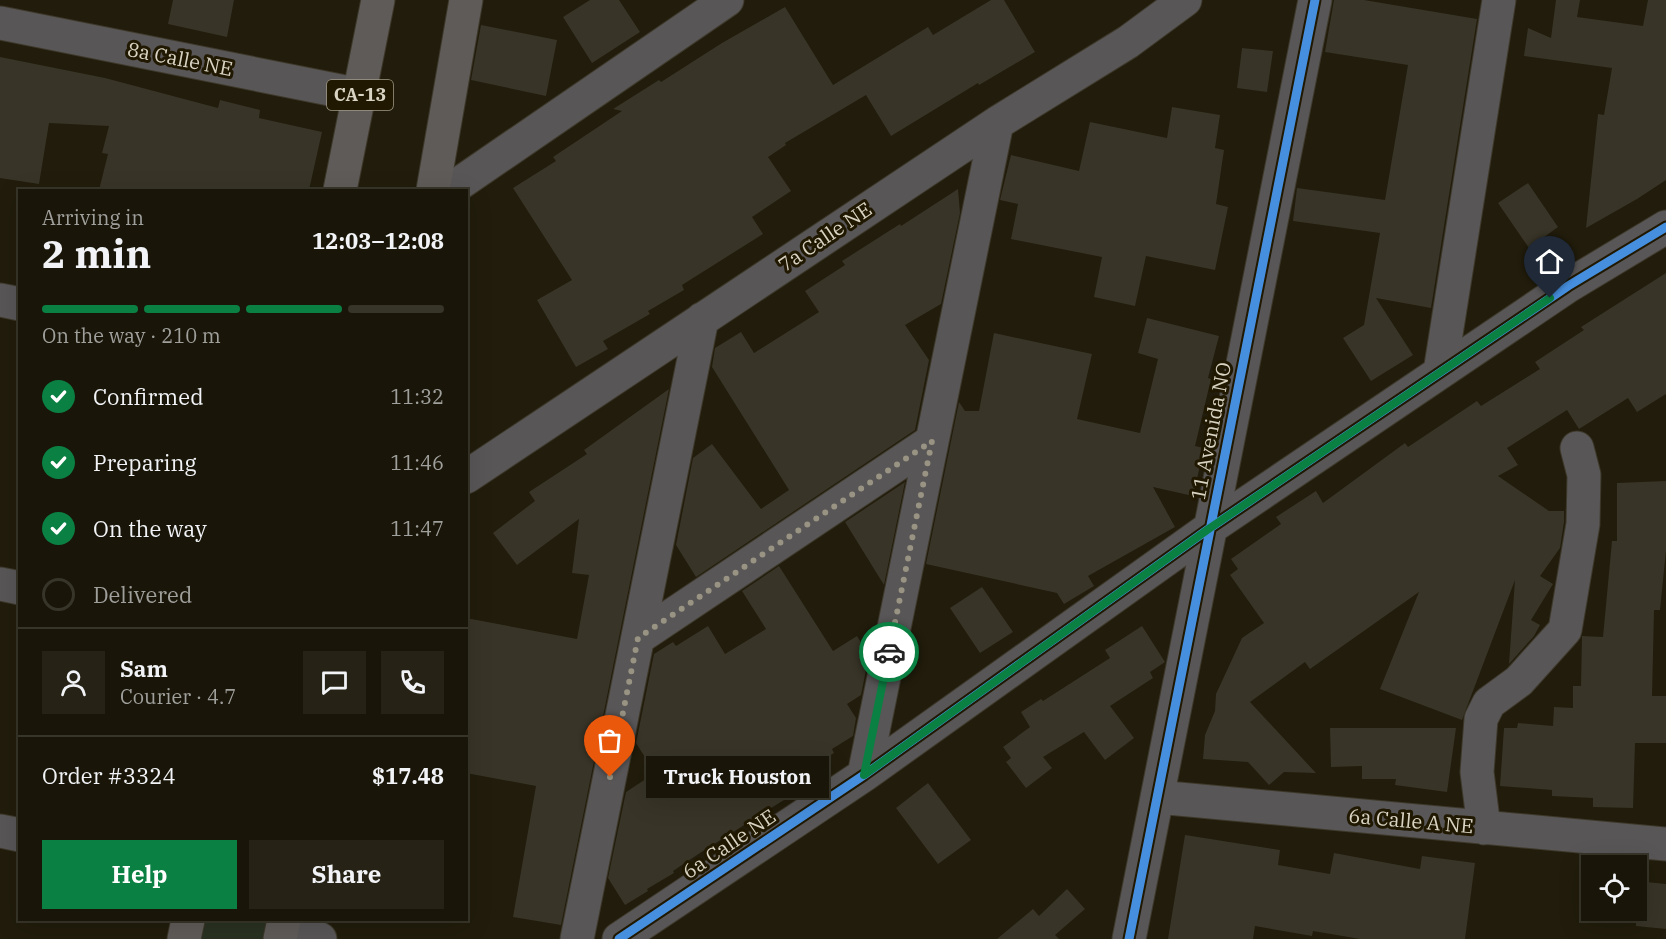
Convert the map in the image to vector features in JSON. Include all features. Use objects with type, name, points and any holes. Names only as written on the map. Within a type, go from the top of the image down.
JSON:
[{"type":"highway","name":"CA-13","points":[[340,189],[378,0]]},
{"type":"highway","points":[[434,189],[466,0]]},
{"type":"highway","points":[[184,939],[188,921]]},
{"type":"highway","points":[[280,939],[284,921]]},
{"type":"street","points":[[451,189],[727,0]]},
{"type":"street","name":"7a Calle NE","points":[[468,476],[997,123],[1128,42],[1185,0]]},
{"type":"street","name":"11 Avenida NO","points":[[1129,939],[1315,0]]},
{"type":"street","points":[[1440,372],[1499,0]]},
{"type":"street","name":"8a Calle NE","points":[[0,23],[360,95]]},
{"type":"street","points":[[864,775],[997,123]]},
{"type":"street","name":"6a Calle NE","points":[[619,939],[864,775],[1210,528],[1568,286],[1666,227]]},
{"type":"street","points":[[0,300],[18,304]]},
{"type":"street","points":[[577,939],[702,319]]},
{"type":"street","points":[[638,638],[932,441]]},
{"type":"street","points":[[1484,828],[1477,772],[1481,719],[1489,703],[1519,681],[1565,630],[1584,524],[1584,475],[1577,448]]},
{"type":"street","points":[[0,584],[18,588]]},
{"type":"street","name":"6a Calle A NE","points":[[1157,797],[1666,844]]},
{"type":"street","points":[[0,831],[18,836]]},
{"type":"street","points":[[286,921],[320,939]]},
{"type":"green space","points":[[189,921],[283,921],[278,939],[185,939]]},
{"type":"building","points":[[173,0],[234,0],[227,37],[168,24]]},
{"type":"building","points":[[590,0],[619,0],[640,32],[592,63],[563,17]]},
{"type":"building","points":[[991,0],[1004,0],[1035,52],[979,85],[978,83],[891,136],[866,95],[785,143],[786,145],[768,157],[791,191],[752,217],[763,234],[682,285],[684,290],[648,311],[650,314],[603,341],[608,349],[576,367],[537,300],[572,280],[513,188],[556,161],[553,157],[622,111],[613,109],[785,7],[833,85],[928,27],[933,35]]},
{"type":"building","points":[[1334,0],[1364,0],[1477,19],[1431,308],[1376,298],[1413,355],[1371,381],[1343,338],[1364,325],[1380,233],[1293,221],[1297,188],[1385,200],[1408,65],[1325,52]]},
{"type":"building","points":[[1556,0],[1580,0],[1577,17],[1643,26],[1648,0],[1666,0],[1666,180],[1586,228],[1598,114],[1604,115],[1612,68],[1524,56],[1528,28],[1551,38]]},
{"type":"building","points":[[481,25],[557,40],[546,96],[471,80]]},
{"type":"building","points":[[1242,48],[1273,51],[1267,92],[1237,88]]},
{"type":"building","points":[[0,57],[105,78],[218,108],[220,100],[260,110],[259,118],[322,132],[309,189],[99,189],[108,154],[102,153],[109,126],[49,123],[39,184],[0,178]]},
{"type":"building","points":[[1172,107],[1220,115],[1215,148],[1224,150],[1216,204],[1228,207],[1215,270],[1146,256],[1135,306],[1094,297],[1102,257],[1011,239],[1018,204],[1000,200],[1011,155],[1079,171],[1090,122],[1167,138]]},
{"type":"building","points":[[1528,183],[1558,227],[1529,248],[1498,203]]},
{"type":"building","points":[[958,189],[960,213],[941,304],[905,325],[929,360],[915,430],[696,577],[676,545],[693,458],[712,444],[761,509],[789,490],[712,367],[715,348],[741,332],[754,353],[819,312],[805,291],[845,265],[842,261]]},
{"type":"building","points":[[1666,273],[1666,394],[1637,412],[1628,398],[1579,429],[1567,410],[1507,448],[1518,465],[1498,476],[1549,511],[1564,511],[1560,548],[1540,576],[1553,584],[1531,620],[1540,625],[1534,636],[1509,664],[1515,580],[1462,720],[1380,689],[1419,592],[1310,669],[1305,662],[1250,702],[1316,773],[1284,772],[1269,785],[1248,762],[1203,759],[1205,735],[1215,711],[1216,694],[1242,638],[1264,623],[1230,575],[1238,569],[1231,559],[1281,524],[1276,517],[1316,491],[1323,503],[1405,443],[1408,447],[1477,401],[1481,406],[1540,369],[1535,362],[1584,330],[1581,327]]},
{"type":"building","points":[[1147,318],[1219,336],[1195,446],[1204,448],[1193,496],[1153,487],[1175,527],[1088,576],[1094,586],[1064,604],[1057,593],[926,564],[959,402],[965,411],[979,411],[994,333],[1092,354],[1077,419],[1140,433],[1158,359],[1138,353]]},
{"type":"building","points":[[669,389],[561,925],[513,917],[536,786],[468,773],[468,618],[577,639],[589,575],[572,573],[579,519],[517,565],[493,533],[535,501],[529,492],[587,454],[584,450]]},
{"type":"building","points":[[1666,481],[1666,550],[1660,610],[1654,610],[1652,696],[1666,696],[1666,743],[1635,743],[1633,808],[1593,807],[1593,798],[1552,796],[1552,790],[1500,786],[1504,728],[1517,728],[1518,723],[1553,726],[1554,707],[1573,708],[1573,686],[1581,686],[1582,636],[1603,637],[1612,541],[1617,541],[1617,483]]},
{"type":"building","points":[[905,482],[884,585],[845,522]]},
{"type":"building","points":[[779,566],[833,651],[857,636],[869,655],[861,695],[847,704],[856,718],[853,736],[832,749],[834,753],[796,777],[803,788],[700,853],[625,905],[608,878],[626,792],[655,773],[636,743],[654,654],[673,642],[676,646],[708,626],[725,654],[766,629],[742,591]]},
{"type":"building","points":[[982,587],[1013,632],[980,653],[950,608]]},
{"type":"building","points":[[1142,626],[1165,662],[1150,672],[1153,678],[1110,706],[1134,738],[1105,760],[1084,732],[1043,757],[1052,768],[1026,788],[1006,762],[1011,758],[1003,747],[1030,727],[1021,712],[1041,699],[1043,701],[1110,658],[1105,650]]},
{"type":"building","points":[[1330,728],[1456,728],[1447,792],[1395,785],[1396,779],[1362,779],[1362,766],[1331,767]]},
{"type":"building","points":[[928,783],[971,840],[938,864],[896,808]]},
{"type":"building","points":[[1185,835],[1280,850],[1278,865],[1330,874],[1334,853],[1420,869],[1422,856],[1475,863],[1465,939],[1360,939],[1313,931],[1312,936],[1255,926],[1253,939],[1168,939]]},
{"type":"building","points":[[1647,882],[1666,884],[1666,929],[1636,926],[1636,921],[1647,921]]},
{"type":"building","points":[[1067,889],[1085,909],[1055,935],[1059,939],[997,939],[1033,909],[1039,916]]},
{"type":"cycle path","points":[[1129,939],[1315,0]]},
{"type":"cycle path","points":[[619,939],[864,775],[1210,528],[1568,286],[1666,227]]},
{"type":"way so far","points":[[610,777],[638,638],[932,441],[889,652]]},
{"type":"place","name":"Truck Houston","points":[[610,777]]},
{"type":"route","points":[[889,652],[864,775],[1210,528],[1550,298]]}]
